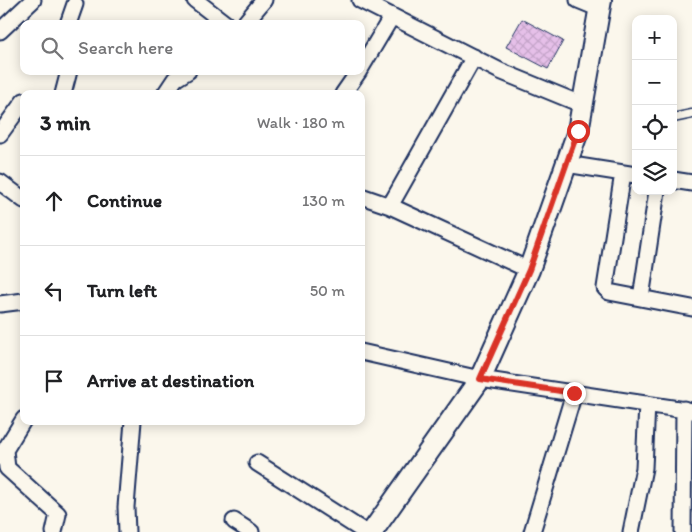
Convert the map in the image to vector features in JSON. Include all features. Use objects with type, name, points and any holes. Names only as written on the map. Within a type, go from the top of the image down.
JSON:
[{"type":"main road","points":[[372,532],[480,379],[529,270],[578,131],[601,4]]},
{"type":"street","points":[[0,31],[33,0]]},
{"type":"street","points":[[195,0],[221,20]]},
{"type":"street","points":[[247,20],[264,0]]},
{"type":"street","points":[[360,0],[500,71],[583,105]]},
{"type":"street","points":[[578,0],[601,4]]},
{"type":"street","points":[[69,20],[75,4]]},
{"type":"street","points":[[365,61],[392,16]]},
{"type":"street","points":[[390,206],[474,57]]},
{"type":"street","points":[[64,90],[68,75]]},
{"type":"street","points":[[168,90],[175,79],[182,75]]},
{"type":"street","points":[[346,90],[356,75]]},
{"type":"street","points":[[0,134],[20,106]]},
{"type":"street","points":[[566,164],[630,174],[605,288],[609,292],[692,308]]},
{"type":"street","points":[[677,181],[692,183]]},
{"type":"street","points":[[0,182],[20,197]]},
{"type":"street","points":[[641,298],[656,195]]},
{"type":"street","points":[[365,197],[390,206],[529,270]]},
{"type":"street","points":[[0,304],[20,302]]},
{"type":"street","points":[[365,353],[480,379],[688,410],[683,532]]},
{"type":"street","points":[[532,532],[574,393]]},
{"type":"street","points":[[631,532],[644,468],[647,404]]},
{"type":"street","points":[[20,425],[5,450],[5,461],[12,473],[58,514],[54,532]]},
{"type":"street","points":[[127,532],[126,507],[133,425]]},
{"type":"street","points":[[258,463],[365,532]]},
{"type":"street","points":[[234,521],[251,532]]},
{"type":"lane","points":[[677,117],[692,114]]},
{"type":"building","points":[[522,19],[563,41],[548,69],[506,47]]},
{"type":"route","points":[[574,393],[480,379],[529,270],[578,131]]}]
